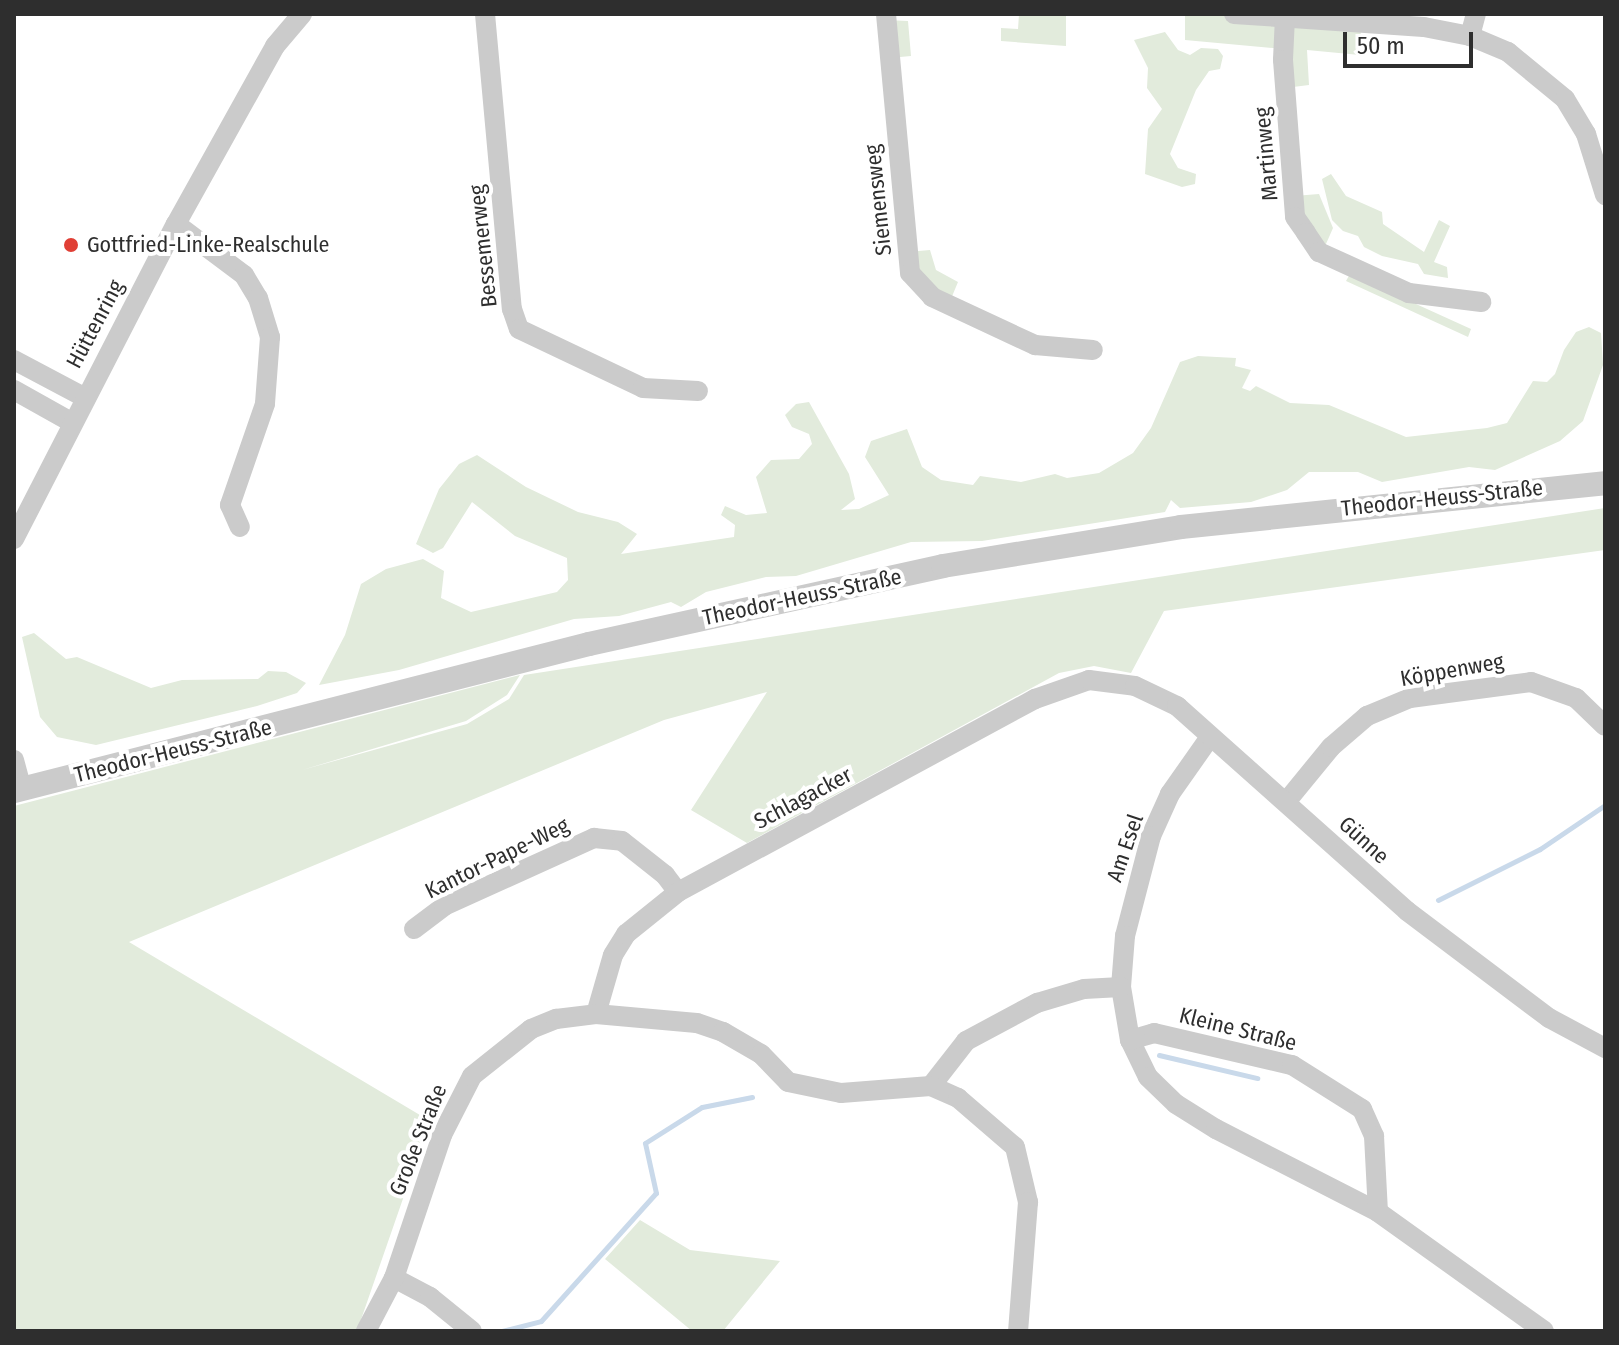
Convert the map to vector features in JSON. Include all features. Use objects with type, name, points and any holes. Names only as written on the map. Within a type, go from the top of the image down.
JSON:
[{"type":"street","name":"Hüttenring","points":[[14,539],[71,422],[176,224],[275,46],[302,14]]},
{"type":"street","name":"Bessemerweg","points":[[485,14],[512,309],[519,329],[643,388],[698,391]]},
{"type":"street","name":"Siemensweg","points":[[886,14],[910,273],[932,297],[1035,345],[1093,350]]},
{"type":"street","points":[[1234,14],[1424,27],[1470,36],[1508,52],[1565,99],[1586,134],[1605,195]]},
{"type":"street","points":[[1470,36],[1476,14]]},
{"type":"street","name":"Martinweg","points":[[1285,17],[1284,74],[1295,217],[1319,252],[1409,293],[1481,302]]},
{"type":"street","points":[[176,224],[244,275],[258,298],[270,337],[265,404],[230,505],[240,527]]},
{"type":"street","points":[[14,360],[84,397]]},
{"type":"street","points":[[14,390],[71,422]]},
{"type":"street","name":"Theodor-Heuss-Straße","points":[[18,790],[589,644],[943,566],[1254,518],[1605,483]]},
{"type":"street","name":"Günne","points":[[1089,680],[1135,686],[1177,706],[1407,911],[1549,1018],[1605,1048]]},
{"type":"street","name":"Schlagacker","points":[[596,1014],[613,955],[626,934],[678,892],[1035,699],[1089,680]]},
{"type":"street","name":"Köppenweg","points":[[1286,802],[1331,747],[1355,726],[1410,698],[1531,682],[1576,698],[1605,726]]},
{"type":"street","name":"Am Esel","points":[[1121,987],[1125,936],[1151,836],[1170,794],[1210,737]]},
{"type":"street","points":[[14,760],[18,790]]},
{"type":"street","name":"Kantor-Pape-Weg","points":[[414,929],[444,906],[594,838],[622,841],[665,875],[678,892]]},
{"type":"street","points":[[1018,1331],[1028,1202],[1015,1147],[958,1098],[931,1086],[966,1041],[1037,1003],[1084,989],[1121,987],[1130,1040],[1148,1077],[1176,1104],[1378,1212],[1544,1331]]},
{"type":"street","name":"Große Straße","points":[[366,1331],[394,1278],[442,1135],[472,1076],[531,1029],[556,1019],[596,1014],[672,1020],[723,1032],[744,1041],[788,1082],[841,1093],[931,1086]]},
{"type":"street","name":"Kleine Straße","points":[[1130,1040],[1154,1033],[1292,1065],[1362,1109],[1374,1136],[1378,1212]]},
{"type":"street","points":[[394,1278],[430,1297],[472,1331]]},
{"type":"green space","points":[[1019,14],[1066,14],[1066,46],[1001,41],[1001,28],[1018,29]]},
{"type":"green space","points":[[1185,14],[1361,22],[1360,55],[1307,50],[1309,85],[1285,88],[1284,49],[1185,40]]},
{"type":"green space","points":[[886,20],[908,21],[911,56],[889,58]]},
{"type":"green space","points":[[1165,32],[1178,50],[1190,55],[1201,48],[1218,49],[1223,56],[1220,69],[1209,71],[1196,90],[1170,154],[1178,168],[1196,174],[1195,184],[1182,187],[1145,174],[1148,129],[1162,109],[1147,88],[1148,68],[1134,40]]},
{"type":"green space","points":[[1331,174],[1346,196],[1382,212],[1383,224],[1424,252],[1439,220],[1450,226],[1434,262],[1447,267],[1448,278],[1424,274],[1418,264],[1382,256],[1364,247],[1358,236],[1343,231],[1332,220],[1322,179]]},
{"type":"green space","points":[[1319,194],[1333,228],[1322,253],[1294,196]]},
{"type":"green space","points":[[930,250],[936,270],[958,282],[948,306],[932,297],[907,252]]},
{"type":"green space","points":[[1350,274],[1471,329],[1468,337],[1346,281]]},
{"type":"green space","points":[[1589,327],[1601,333],[1603,365],[1583,421],[1560,441],[1495,470],[1469,467],[1382,482],[1358,472],[1309,472],[1287,490],[1251,502],[1180,508],[1171,500],[1165,512],[982,541],[911,542],[796,576],[766,577],[706,592],[681,607],[671,602],[619,616],[574,619],[399,670],[319,685],[345,635],[361,584],[386,569],[423,559],[444,571],[441,598],[471,612],[557,592],[568,580],[567,558],[515,536],[472,502],[443,548],[433,553],[416,544],[439,489],[459,464],[477,455],[526,487],[578,512],[618,522],[637,534],[621,554],[734,537],[735,525],[721,515],[725,506],[746,515],[767,513],[756,477],[771,460],[799,459],[812,444],[809,434],[792,427],[785,415],[796,404],[809,402],[849,474],[855,499],[841,510],[859,509],[889,495],[865,457],[871,441],[907,429],[922,467],[941,480],[973,485],[980,476],[1021,482],[1055,474],[1067,478],[1099,473],[1133,453],[1151,428],[1180,362],[1198,356],[1236,358],[1235,366],[1251,370],[1242,388],[1250,391],[1256,386],[1290,403],[1329,405],[1406,437],[1487,428],[1507,423],[1533,381],[1547,382],[1555,374],[1564,350],[1576,332]]},
{"type":"green space","points":[[1605,508],[1605,550],[1164,611],[1131,673],[1094,666],[1059,673],[747,843],[691,810],[767,692],[664,720],[129,942],[430,1121],[357,1331],[14,1331],[14,806],[520,675],[507,695],[466,721],[302,770],[467,724],[509,699],[524,675]]},
{"type":"green space","points":[[34,633],[66,659],[77,657],[151,688],[182,680],[258,679],[268,671],[286,672],[306,683],[297,693],[257,706],[96,745],[57,737],[40,717],[22,637]]},
{"type":"green space","points":[[640,1220],[690,1250],[780,1261],[723,1331],[692,1331],[605,1259]]},
{"type":"waterway","points":[[1438,900],[1540,849],[1605,805]]},
{"type":"waterway","points":[[1159,1055],[1257,1078]]},
{"type":"waterway","points":[[502,1331],[541,1321],[656,1193],[645,1143],[702,1107],[752,1097]]},
{"type":"place","name":"Gottfried-Linke-Realschule","points":[[71,245]]}]
